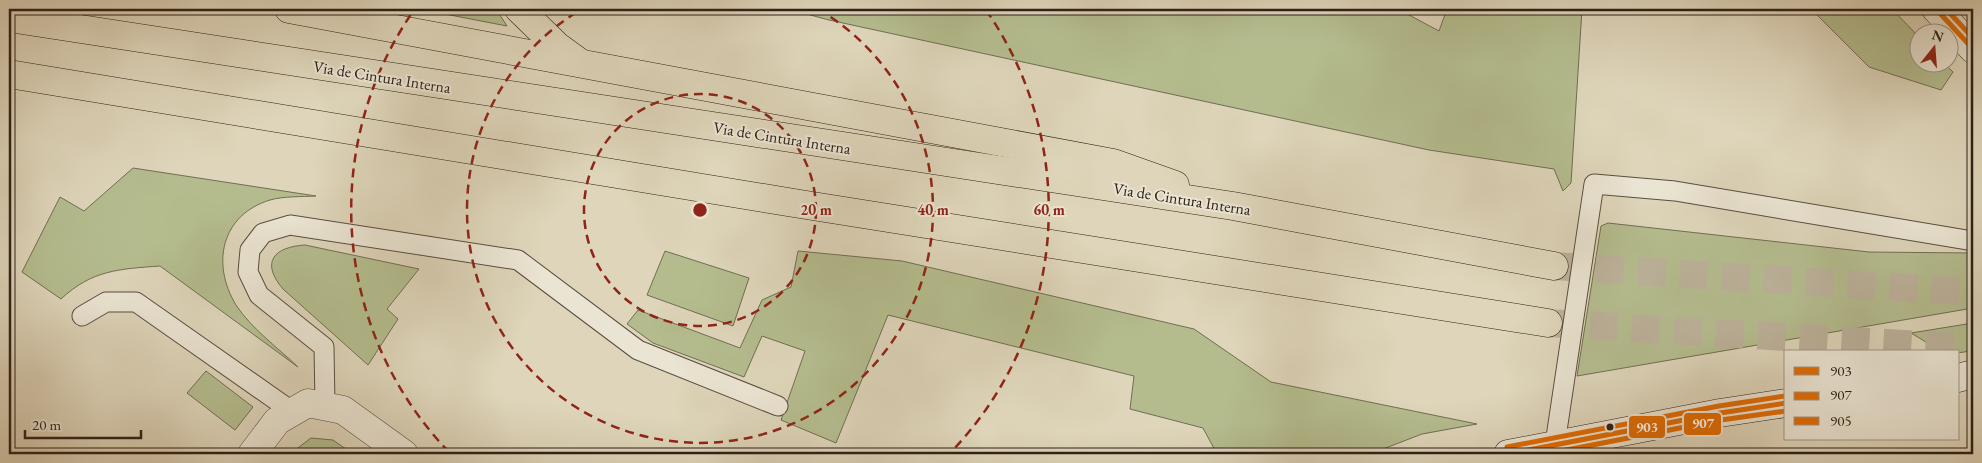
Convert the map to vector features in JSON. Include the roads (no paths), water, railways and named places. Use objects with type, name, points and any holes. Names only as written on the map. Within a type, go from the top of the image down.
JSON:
[{"type":"highway","points":[[289,9],[1114,163],[1233,206]]},
{"type":"highway","points":[[519,9],[557,46],[582,64]]},
{"type":"highway","name":"Via de Cintura Interna","points":[[9,18],[1233,206],[1554,266]]},
{"type":"highway","points":[[9,74],[742,194],[1548,322]]},
{"type":"main road","points":[[1936,9],[1973,49]]},
{"type":"main road","points":[[1960,377],[1973,374]]},
{"type":"main road","points":[[252,454],[277,422],[308,403],[343,410],[404,454]]},
{"type":"main road","points":[[1508,454],[1784,403]]},
{"type":"lane","points":[[1555,444],[1594,184],[1675,191],[1973,241]]},
{"type":"lane","points":[[325,406],[324,347],[259,295],[248,272],[250,250],[263,233],[290,225],[518,260],[638,350],[778,406]]},
{"type":"lane","points":[[82,316],[106,302],[136,302],[293,412]]},
{"type":"tunnel","points":[[1554,266],[1973,292]]},
{"type":"tunnel","points":[[1548,323],[1973,348]]}]
